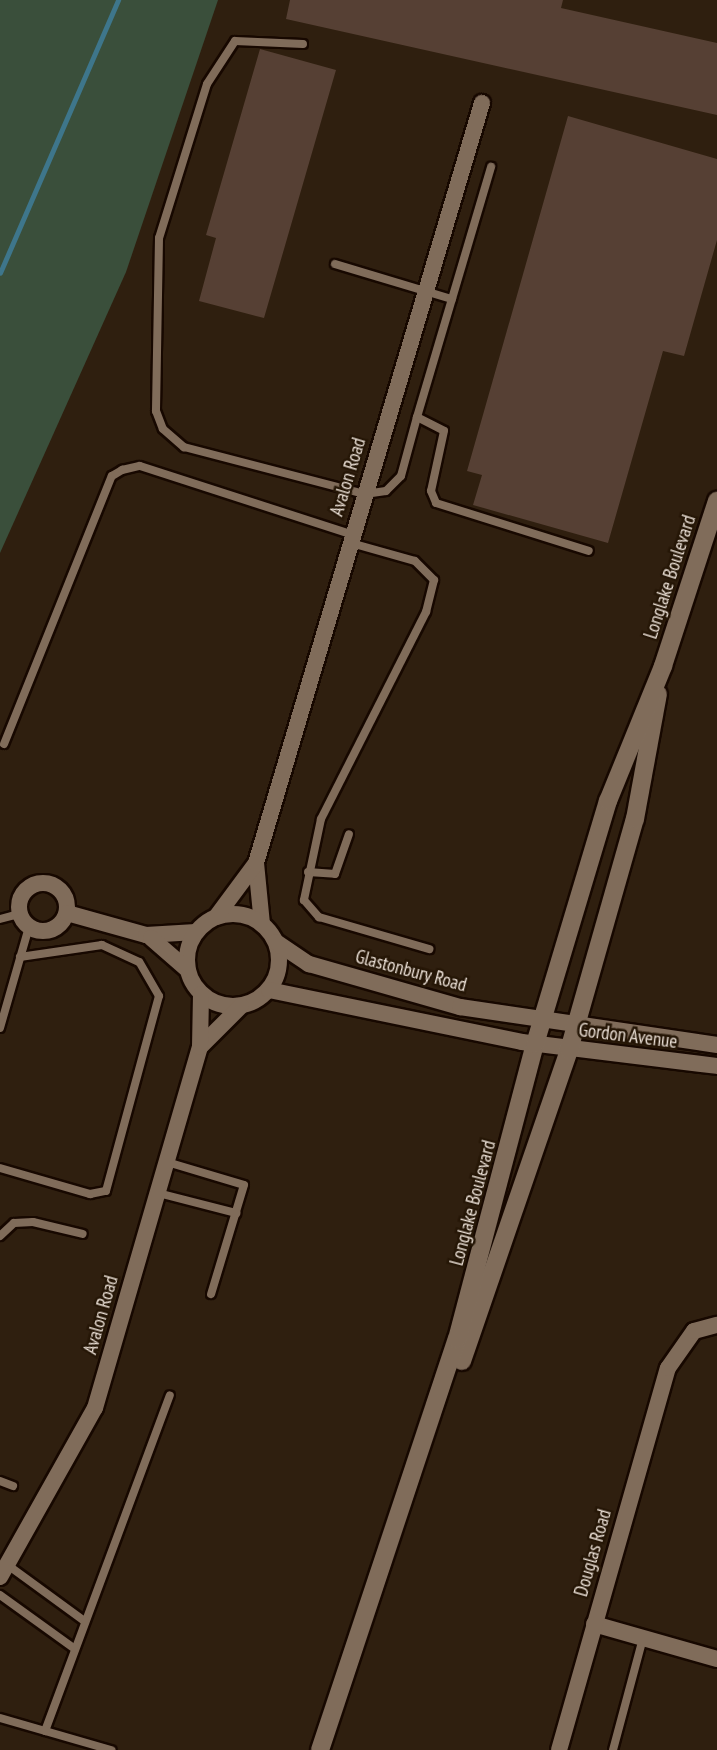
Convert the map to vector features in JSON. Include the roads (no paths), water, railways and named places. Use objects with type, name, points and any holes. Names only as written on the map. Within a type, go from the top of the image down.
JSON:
[{"type":"main road","name":"Longlake Boulevard","points":[[320,1750],[457,1339],[534,1044],[608,801],[663,666],[717,501]]},
{"type":"main road","name":"Longlake Boulevard","points":[[329,1750],[373,1603],[569,1050],[635,819],[663,666]]},
{"type":"street","name":"Avalon Road","points":[[216,917],[256,863],[482,103]]},
{"type":"street","name":"Avalon Road","points":[[256,863],[262,924]]},
{"type":"street","points":[[46,882],[65,896],[67,913],[51,930],[24,920],[24,891],[46,882]]},
{"type":"street","points":[[67,913],[145,935],[196,932],[216,917],[241,914],[262,924],[276,942],[279,967],[269,990],[241,1006],[201,1047]]},
{"type":"street","points":[[188,971],[196,932]]},
{"type":"street","points":[[145,935],[188,971],[201,994],[201,1047]]},
{"type":"street","name":"Glastonbury Road","points":[[276,942],[322,968],[460,1007],[542,1020]]},
{"type":"street","points":[[269,990],[336,1000],[534,1044]]},
{"type":"street","points":[[201,994],[241,1006]]},
{"type":"street","name":"Gordon Avenue","points":[[542,1020],[576,1022],[717,1045]]},
{"type":"street","name":"Gordon Avenue","points":[[534,1044],[717,1066]]},
{"type":"street","name":"Avalon Road","points":[[3,1567],[95,1408],[201,1047]]},
{"type":"street","name":"Douglas Road","points":[[559,1750],[668,1368],[694,1331],[717,1325]]},
{"type":"street","points":[[594,1624],[717,1659]]},
{"type":"lane","points":[[303,44],[235,41],[207,84],[159,238],[156,411],[170,439],[184,447],[365,494],[386,491],[401,476],[491,167]]},
{"type":"lane","points":[[335,264],[452,299]]},
{"type":"lane","points":[[417,417],[444,431],[431,491],[436,503],[589,551]]},
{"type":"lane","points":[[4,744],[112,477],[122,470],[141,466],[415,561],[434,580],[426,611],[321,819],[304,900],[319,917],[429,948]]},
{"type":"lane","points":[[309,872],[335,874],[349,834]]},
{"type":"lane","points":[[0,919],[24,920],[20,957],[0,1028]]},
{"type":"lane","points":[[0,1168],[90,1194],[106,1191],[159,996],[139,962],[102,944],[20,957]]},
{"type":"lane","points":[[167,1162],[244,1185],[211,1294]]},
{"type":"lane","points":[[158,1193],[236,1213]]},
{"type":"lane","points":[[0,1237],[14,1223],[33,1222],[83,1234]]},
{"type":"lane","points":[[45,1731],[72,1647],[170,1395]]},
{"type":"lane","points":[[0,1481],[13,1486]]},
{"type":"lane","points":[[3,1567],[83,1620]]},
{"type":"lane","points":[[0,1595],[72,1647]]},
{"type":"lane","points":[[613,1750],[643,1638]]},
{"type":"lane","points":[[0,1718],[111,1750]]},
{"type":"waterway","points":[[0,273],[118,0]]}]
